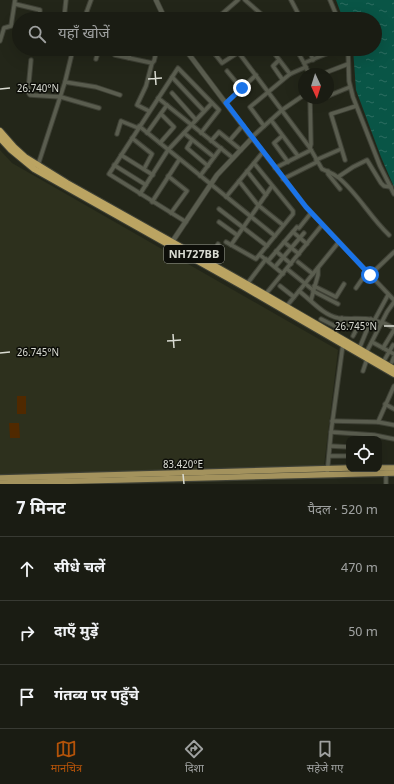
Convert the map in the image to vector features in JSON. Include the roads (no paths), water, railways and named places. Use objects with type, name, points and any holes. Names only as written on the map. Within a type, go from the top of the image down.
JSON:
[{"type":"highway","name":"NH727BB","points":[[0,131],[25,157],[67,183],[286,307],[334,335],[344,343],[359,349],[394,374]]},
{"type":"highway","name":"NH727BB","points":[[0,138],[11,150],[34,169],[367,356],[394,369]]},
{"type":"main road","points":[[0,483],[386,471],[394,468]]},
{"type":"main road","points":[[327,472],[346,469]]},
{"type":"main road","points":[[382,469],[394,473]]},
{"type":"main road","points":[[0,478],[137,479]]},
{"type":"street","points":[[65,12],[66,0]]},
{"type":"street","points":[[87,12],[91,0]]},
{"type":"street","points":[[156,0],[162,12]]},
{"type":"street","points":[[224,12],[238,0]]},
{"type":"street","points":[[245,0],[258,12]]},
{"type":"street","points":[[291,0],[297,12]]},
{"type":"street","points":[[330,0],[335,12]]},
{"type":"street","points":[[13,12],[15,2],[40,10],[40,12]]},
{"type":"street","points":[[0,41],[4,28],[11,26],[12,20]]},
{"type":"street","points":[[38,165],[66,82],[72,56]]},
{"type":"street","points":[[122,56],[152,63]]},
{"type":"street","points":[[149,111],[137,105],[146,86],[155,56]]},
{"type":"street","points":[[190,56],[262,152],[311,213],[394,302],[372,342],[363,371]]},
{"type":"street","points":[[216,56],[222,63],[231,56]]},
{"type":"street","points":[[242,56],[310,149],[322,169],[338,177],[362,203],[375,221],[389,234]]},
{"type":"street","points":[[276,56],[290,74]]},
{"type":"street","points":[[300,56],[306,68]]},
{"type":"street","points":[[312,56],[313,60]]},
{"type":"street","points":[[264,126],[250,108],[268,91],[290,74],[322,56]]},
{"type":"street","points":[[348,56],[350,87],[356,106],[380,166],[394,194]]},
{"type":"street","points":[[32,60],[29,94],[61,97],[99,108]]},
{"type":"street","points":[[279,60],[273,66],[282,80]]},
{"type":"street","points":[[334,69],[348,64]]},
{"type":"street","points":[[186,222],[109,175],[149,111],[179,68],[219,111],[201,133]]},
{"type":"street","points":[[227,71],[242,88]]},
{"type":"street","points":[[226,103],[256,75]]},
{"type":"street","points":[[172,77],[204,111]]},
{"type":"street","points":[[66,82],[96,87],[120,95]]},
{"type":"street","points":[[334,94],[350,87]]},
{"type":"street","points":[[172,93],[196,120]]},
{"type":"street","points":[[158,98],[233,158]]},
{"type":"street","points":[[172,242],[217,175],[252,137],[282,110],[298,99]]},
{"type":"street","points":[[140,194],[168,150],[212,103]]},
{"type":"street","points":[[275,168],[310,149],[312,144],[310,104]]},
{"type":"street","points":[[147,133],[167,105]]},
{"type":"street","points":[[345,160],[331,114],[356,106]]},
{"type":"street","points":[[160,143],[174,127],[161,114]]},
{"type":"street","points":[[271,120],[298,156]]},
{"type":"street","points":[[116,134],[121,121],[139,127],[275,236]]},
{"type":"street","points":[[230,140],[242,125]]},
{"type":"street","points":[[211,140],[219,132],[241,150]]},
{"type":"street","points":[[184,133],[214,157]]},
{"type":"street","points":[[282,136],[274,142],[288,162]]},
{"type":"street","points":[[132,138],[152,154],[144,169]]},
{"type":"street","points":[[192,140],[187,148],[208,166]]},
{"type":"street","points":[[200,176],[221,148]]},
{"type":"street","points":[[283,179],[341,149]]},
{"type":"street","points":[[226,197],[262,152]]},
{"type":"street","points":[[121,155],[153,174]]},
{"type":"street","points":[[152,202],[179,160]]},
{"type":"street","points":[[338,177],[367,160],[380,183],[384,186],[391,187]]},
{"type":"street","points":[[226,242],[255,259],[293,212],[254,162]]},
{"type":"street","points":[[114,166],[146,185]]},
{"type":"street","points":[[247,171],[266,195]]},
{"type":"street","points":[[328,171],[328,174],[340,189]]},
{"type":"street","points":[[168,176],[187,191],[171,213]]},
{"type":"street","points":[[239,181],[258,205],[283,226]]},
{"type":"street","points":[[231,245],[272,186]]},
{"type":"street","points":[[219,208],[267,246]]},
{"type":"street","points":[[246,284],[311,213]]},
{"type":"street","points":[[219,222],[237,235]]},
{"type":"street","points":[[265,295],[322,225]]},
{"type":"street","points":[[293,232],[307,244]]},
{"type":"street","points":[[275,267],[304,233]]},
{"type":"street","points":[[284,242],[299,254]]},
{"type":"street","points":[[286,307],[338,243]]},
{"type":"street","points":[[208,262],[218,244]]},
{"type":"street","points":[[276,251],[291,264]]},
{"type":"street","points":[[356,288],[368,274],[394,252]]},
{"type":"street","points":[[260,254],[283,274]]},
{"type":"street","points":[[298,262],[313,274]]},
{"type":"street","points":[[311,300],[318,275],[318,268]]},
{"type":"street","points":[[287,269],[304,284],[338,304]]},
{"type":"street","points":[[314,289],[336,297],[344,284]]},
{"type":"street","points":[[280,286],[294,297]]},
{"type":"street","points":[[299,291],[325,312],[341,319],[357,329]]},
{"type":"street","points":[[359,349],[369,325],[368,324],[373,319],[388,295]]},
{"type":"street","points":[[321,318],[337,328]]},
{"type":"street","points":[[341,319],[373,319],[394,329],[383,348]]},
{"type":"street","points":[[334,335],[341,319]]},
{"type":"street","points":[[353,336],[362,319]]},
{"type":"street","points":[[372,342],[390,351],[394,355],[392,362]]},
{"type":"street","points":[[385,359],[394,345],[387,342]]},
{"type":"street","points":[[327,472],[332,421],[344,343]]},
{"type":"street","points":[[378,422],[394,386]]},
{"type":"street","points":[[385,404],[394,409]]},
{"type":"street","points":[[332,421],[378,422],[394,425]]},
{"type":"street","points":[[331,432],[374,435],[394,439]]},
{"type":"street","points":[[330,446],[346,447]]},
{"type":"street","points":[[329,456],[346,456]]},
{"type":"street","points":[[386,471],[386,484]]},
{"type":"water","points":[[336,0],[394,0],[394,187],[356,90],[354,56],[382,56],[382,12],[340,12]]}]
